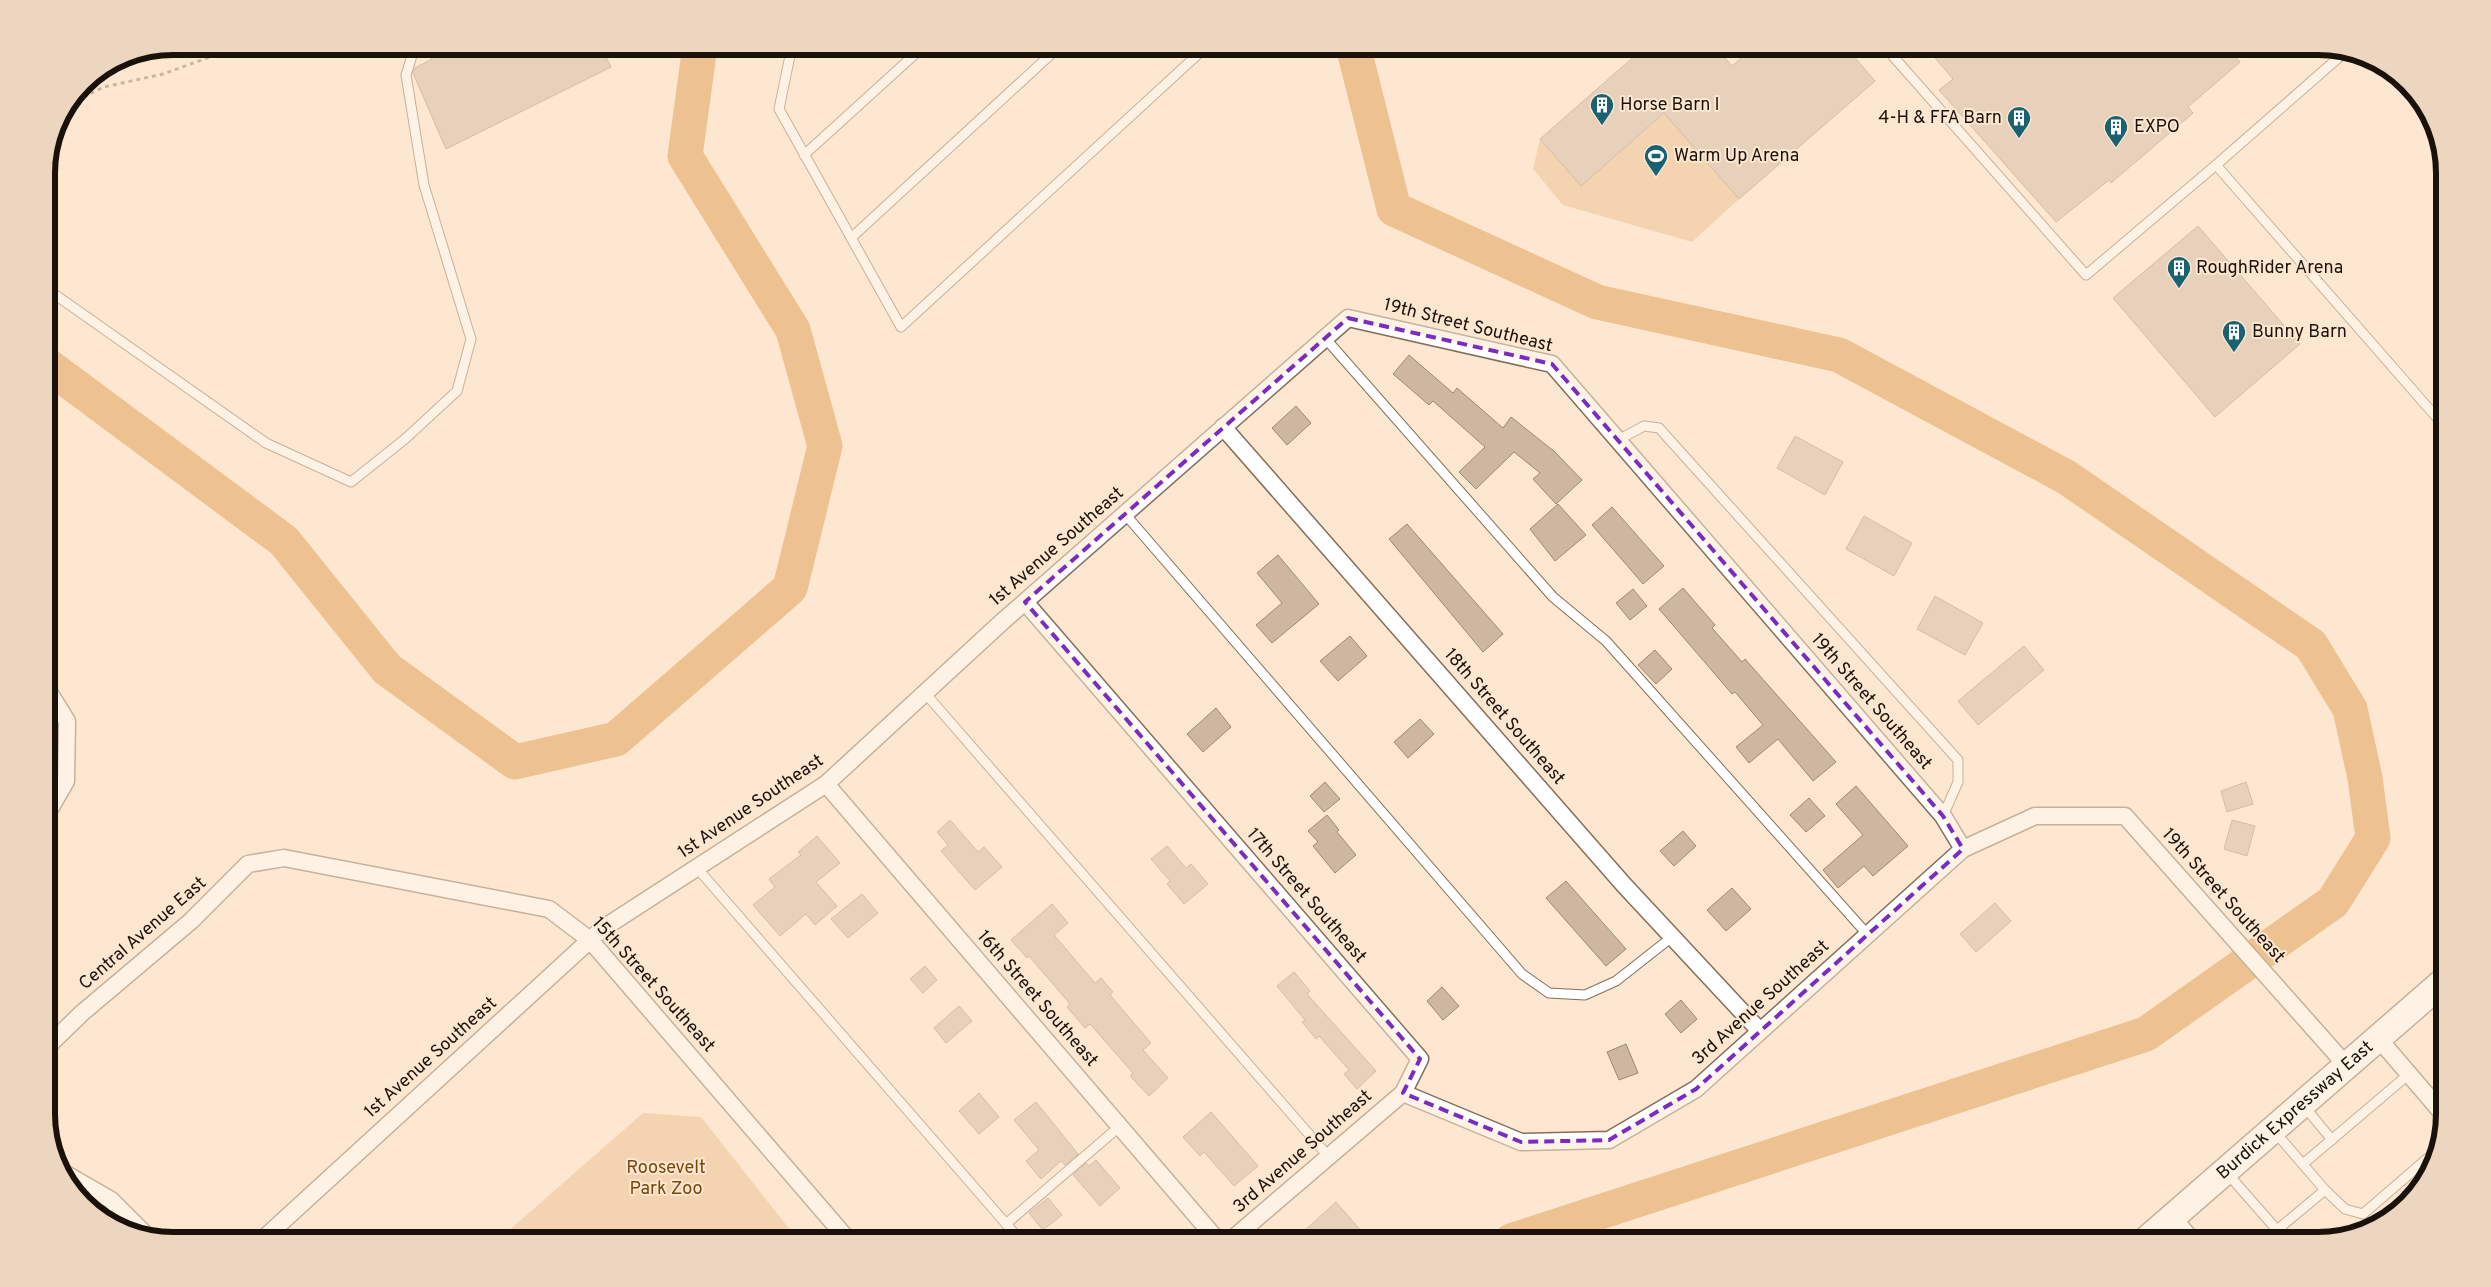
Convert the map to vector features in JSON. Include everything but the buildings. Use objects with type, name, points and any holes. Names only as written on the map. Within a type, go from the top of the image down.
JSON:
[{"type":"main road","name":"Burdick Expressway East","points":[[2155,1232],[2436,988]]},
{"type":"street","name":"1st Avenue Southeast","points":[[271,1232],[602,929],[826,784],[1025,602],[1348,318]]},
{"type":"street","name":"19th Street Southeast","points":[[1348,318],[1552,364],[1943,816],[1962,849],[2036,816],[2125,816],[2346,1065]]},
{"type":"street","name":"18th Street Southeast","points":[[1223,427],[1624,885],[1760,1030]]},
{"type":"street","name":"17th Street Southeast","points":[[1025,602],[1420,1059],[1403,1094]]},
{"type":"street","points":[[55,703],[67,721],[66,781],[55,799]]},
{"type":"street","name":"16th Street Southeast","points":[[826,784],[1210,1232]]},
{"type":"street","name":"3rd Avenue Southeast","points":[[1240,1232],[1403,1094],[1520,1142],[1609,1140],[1696,1089],[1962,849]]},
{"type":"street","name":"15th Street Southeast","points":[[270,861],[284,858],[549,909],[590,940],[841,1232]]},
{"type":"street","name":"Central Avenue East","points":[[55,1038],[82,1013],[191,921],[248,864],[270,861]]},
{"type":"street","points":[[2378,1038],[2436,1106]]},
{"type":"street","points":[[75,1179],[110,1200],[137,1226]]},
{"type":"street","points":[[2173,1218],[2185,1232]]},
{"type":"lane","points":[[55,295],[266,443],[351,482],[405,439],[457,391],[471,339],[424,185],[406,75],[412,55]]},
{"type":"lane","points":[[790,55],[779,109],[901,327],[1197,55]]},
{"type":"lane","points":[[804,155],[914,55]]},
{"type":"lane","points":[[851,238],[1050,55]]},
{"type":"lane","points":[[1892,55],[2086,275],[2340,57]]},
{"type":"lane","points":[[2216,165],[2436,417]]},
{"type":"lane","points":[[1325,338],[1553,597],[1606,641],[1867,934]]},
{"type":"lane","points":[[1618,440],[1644,426],[1659,428],[1958,760],[1958,782],[1943,816]]},
{"type":"lane","points":[[1125,514],[1522,974],[1549,993],[1584,995],[1616,981],[1672,937]]},
{"type":"lane","points":[[925,693],[1328,1156]]},
{"type":"lane","points":[[697,868],[1013,1232]]},
{"type":"lane","points":[[2303,1164],[2409,1074]]},
{"type":"lane","points":[[2302,1104],[2332,1140]]},
{"type":"lane","points":[[1006,1224],[1120,1126]]},
{"type":"lane","points":[[2273,1130],[2324,1190],[2345,1209],[2363,1214],[2427,1159]]},
{"type":"lane","points":[[2225,1171],[2277,1230],[2324,1190]]},
{"type":"path","points":[[82,98],[104,88],[163,74],[215,55]]},
{"type":"highlighted area","points":[[1348,318],[1552,364],[1943,816],[1963,849],[1696,1089],[1609,1140],[1521,1142],[1403,1093],[1420,1059],[1025,602]]},
{"type":"green space","name":"Warm Up Arena","points":[[1665,113],[1739,199],[1692,242],[1563,205],[1533,169],[1540,139],[1581,186]]},
{"type":"green space","name":"Roosevelt Park Zoo","points":[[643,1113],[701,1117],[792,1232],[507,1232]]},
{"type":"waterway","points":[[55,371],[284,541],[387,669],[515,762],[616,739],[790,588],[825,446],[793,330],[685,156],[699,55]]},
{"type":"waterway","points":[[1355,55],[1394,209],[1597,302],[1839,355],[2066,477],[2311,645],[2350,709],[2365,778],[2373,838],[2333,902],[2146,1034],[1539,1232]]},
{"type":"place","name":"Horse Barn I","points":[[1602,126]]},
{"type":"place","name":"4-H & FFA Barn","points":[[2019,139]]},
{"type":"place","name":"EXPO","points":[[2116,148]]},
{"type":"place","name":"Warm Up Arena","points":[[1656,177]]},
{"type":"place","name":"RoughRider Arena","points":[[2179,289]]},
{"type":"place","name":"Bunny Barn","points":[[2234,353]]}]
